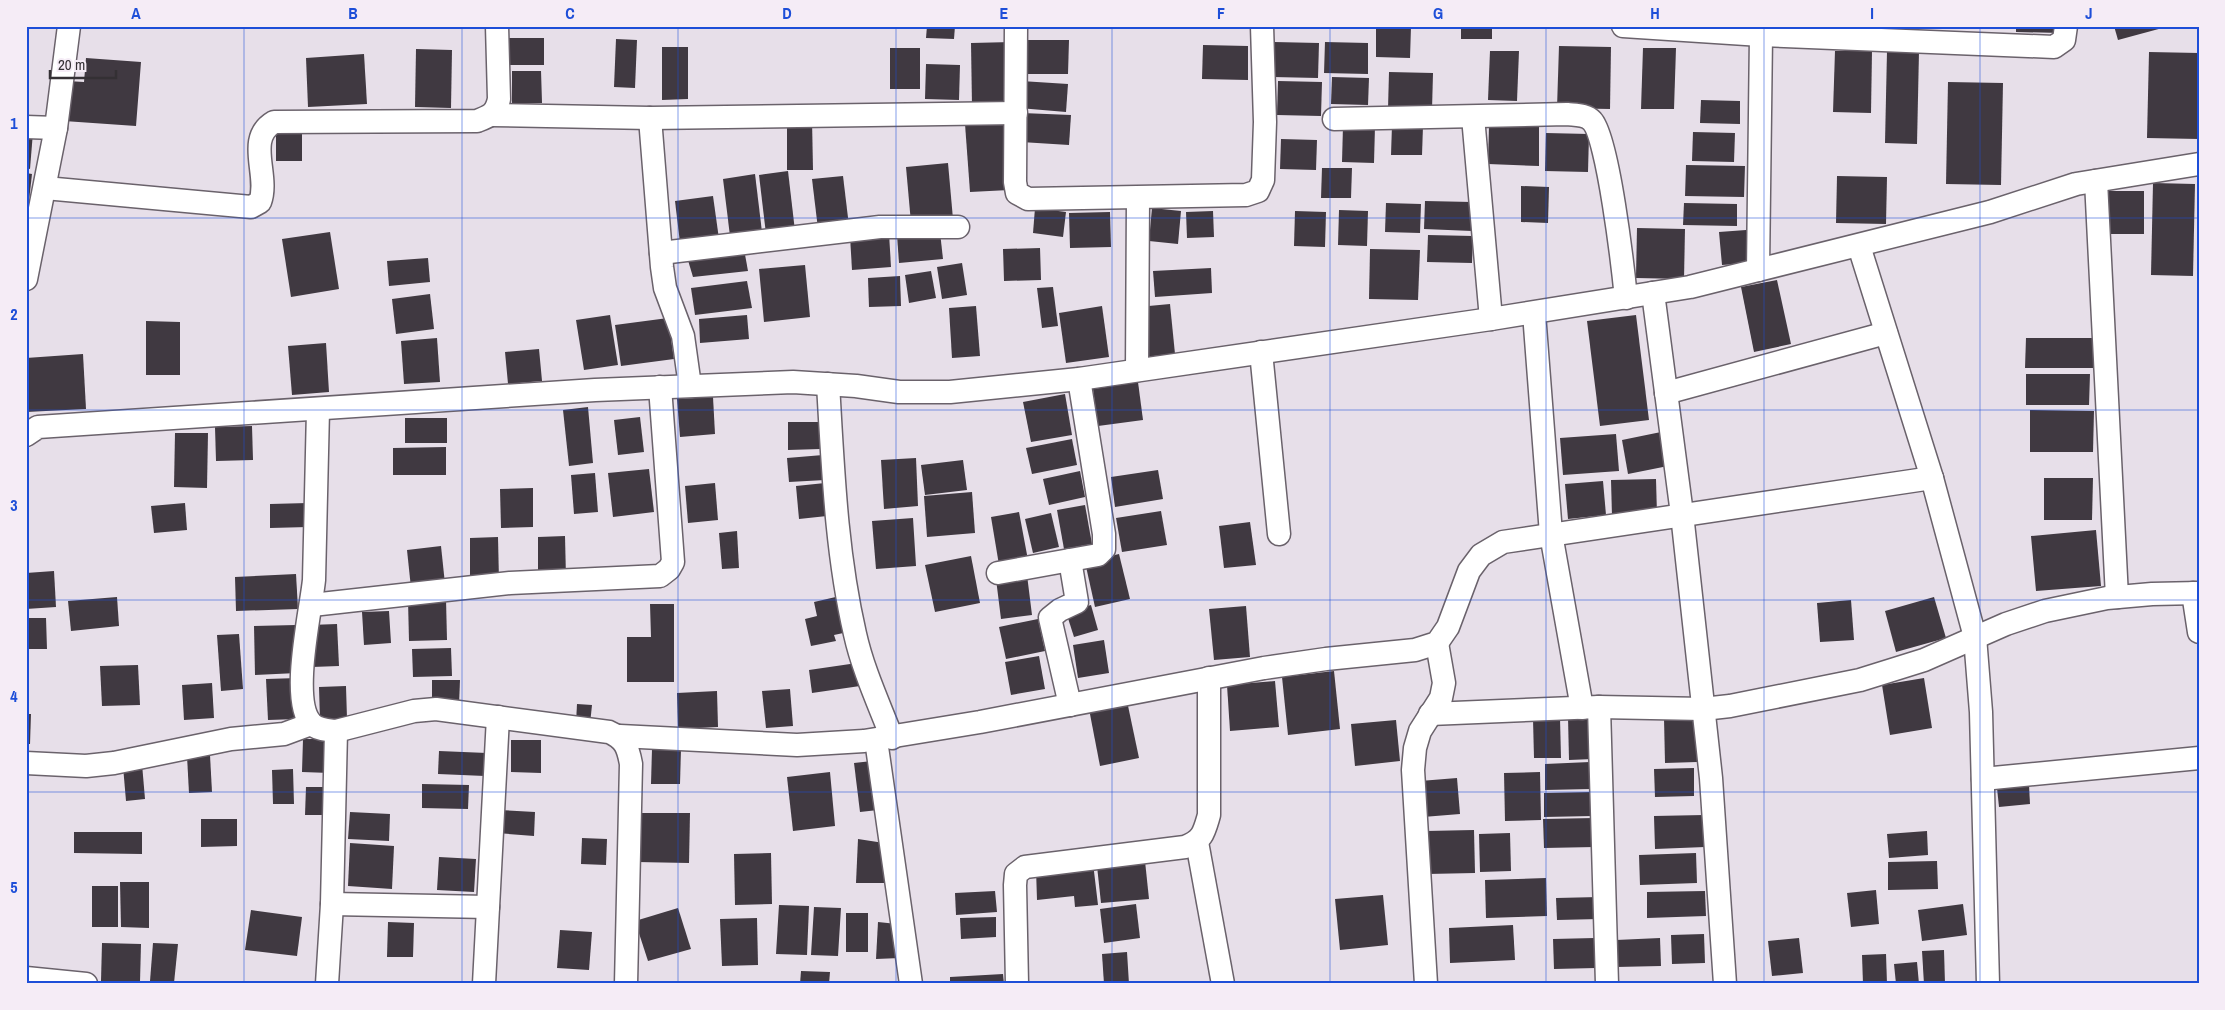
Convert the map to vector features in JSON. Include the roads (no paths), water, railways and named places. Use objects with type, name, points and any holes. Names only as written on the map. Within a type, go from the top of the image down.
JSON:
[{"type":"street","points":[[26,279],[56,128],[69,26]]},
{"type":"street","points":[[492,115],[497,108],[498,99],[497,26]]},
{"type":"street","points":[[1016,26],[1016,193],[1028,200],[1246,195],[1258,191],[1263,180],[1265,122],[1262,26]]},
{"type":"street","points":[[1623,26],[1761,35],[2054,47],[2064,40],[2066,26]]},
{"type":"street","points":[[1758,270],[1761,35]]},
{"type":"street","points":[[45,188],[251,207],[260,202],[264,191],[259,153],[261,133],[274,122],[477,121],[492,115],[650,118],[1016,113]]},
{"type":"street","points":[[1334,119],[1567,114],[1583,116],[1592,120],[1601,140],[1620,248],[1626,298]]},
{"type":"street","points":[[1473,117],[1491,319]]},
{"type":"street","points":[[650,118],[661,253],[666,288],[683,336],[690,386]]},
{"type":"street","points":[[26,127],[56,128]]},
{"type":"street","points":[[26,435],[38,427],[318,410],[595,390],[793,382],[899,392],[950,392],[1079,379],[1534,313],[1653,293],[1859,246],[1990,212],[2076,184],[2199,164]]},
{"type":"street","points":[[2096,181],[2117,597]]},
{"type":"street","points":[[1137,370],[1138,198]]},
{"type":"street","points":[[661,253],[880,227],[958,226]]},
{"type":"street","points":[[1859,246],[1932,478],[1975,638],[1981,712],[1988,984]]},
{"type":"street","points":[[1653,293],[1682,514],[1703,709],[1711,786],[1725,984]]},
{"type":"street","points":[[1534,313],[1551,534],[1590,707],[1607,984]]},
{"type":"street","points":[[1666,393],[1886,333]]},
{"type":"street","points":[[1261,352],[1279,534]]},
{"type":"street","points":[[998,573],[1098,555],[1104,549],[1105,544],[1079,379]]},
{"type":"street","points":[[828,384],[834,486],[846,583],[855,635],[884,739],[911,984]]},
{"type":"street","points":[[312,605],[510,583],[660,576],[669,569],[673,562],[660,388]]},
{"type":"street","points":[[318,410],[312,605],[304,641],[302,692],[305,712],[311,724],[321,729],[336,731],[414,711],[436,709],[528,723],[609,732],[620,736],[797,745],[884,739],[1210,678],[1326,659],[1415,650],[1437,643],[1448,627],[1469,571],[1481,555],[1503,542],[1932,478]]},
{"type":"street","points":[[1070,560],[1077,602],[1060,610],[1050,618],[1070,705]]},
{"type":"street","points":[[1430,714],[1590,707],[1703,709],[1764,700],[1860,680],[1924,660],[2006,624],[2045,611],[2117,597],[2196,593],[2199,632]]},
{"type":"street","points":[[1426,984],[1413,770],[1414,748],[1420,731],[1441,698],[1444,683],[1437,643]]},
{"type":"street","points":[[1210,678],[1208,815],[1198,842],[1223,984]]},
{"type":"street","points":[[484,984],[498,717]]},
{"type":"street","points":[[26,764],[86,766],[114,763],[231,739],[284,734],[311,724]]},
{"type":"street","points":[[327,984],[332,904],[336,731]]},
{"type":"street","points":[[620,736],[628,747],[632,764],[626,984]]},
{"type":"street","points":[[1983,779],[2199,758]]},
{"type":"street","points":[[1017,984],[1016,874],[1025,867],[1185,847],[1198,842]]},
{"type":"street","points":[[332,904],[488,907]]},
{"type":"street","points":[[26,978],[86,984]]}]
